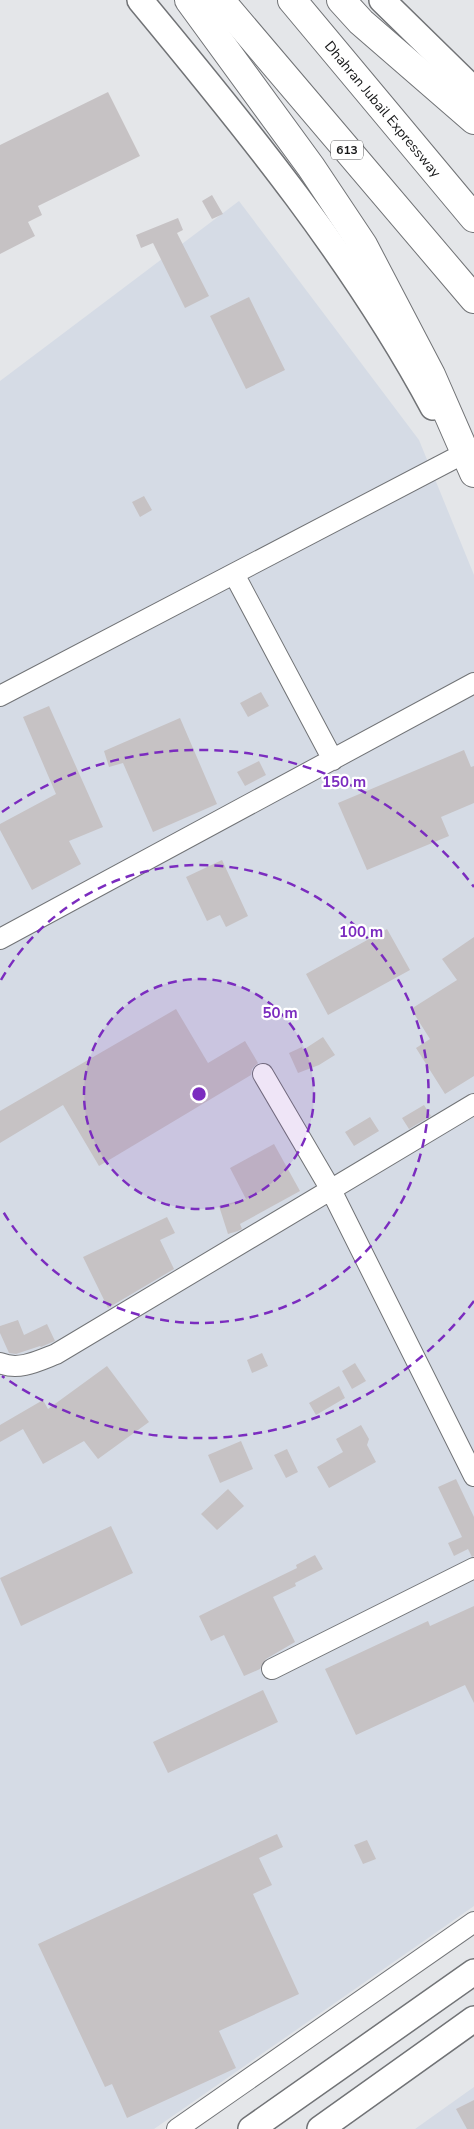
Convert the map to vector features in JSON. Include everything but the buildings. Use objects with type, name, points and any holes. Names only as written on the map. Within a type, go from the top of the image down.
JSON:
[{"type":"highway","points":[[189,0],[306,159],[363,245],[431,375],[466,464]]},
{"type":"highway","name":"613","points":[[220,0],[474,299]]},
{"type":"highway","name":"Dhahran Jubail Expressway","points":[[292,0],[474,218]]},
{"type":"highway","points":[[341,0],[361,22],[474,120]]},
{"type":"main road","points":[[140,0],[238,118],[368,298],[415,374],[466,464],[474,485]]},
{"type":"main road","points":[[382,0],[474,90]]},
{"type":"main road","points":[[251,2129],[474,1972]]},
{"type":"main road","points":[[320,2129],[474,2019]]},
{"type":"street","points":[[0,696],[234,574],[466,464]]},
{"type":"street","points":[[234,574],[333,760]]},
{"type":"street","points":[[0,939],[474,683]]},
{"type":"street","points":[[263,1074],[331,1190],[474,1476]]},
{"type":"street","points":[[0,1363],[10,1367],[30,1364],[56,1354],[474,1104]]},
{"type":"street","points":[[272,1669],[474,1568]]},
{"type":"street","points":[[177,2129],[474,1922]]},
{"type":"shaded area","points":[[239,201],[419,440],[474,575],[474,1906],[154,2129],[0,2129],[0,381]]},
{"type":"shaded area","points":[[474,2087],[474,2129],[415,2129]]}]
